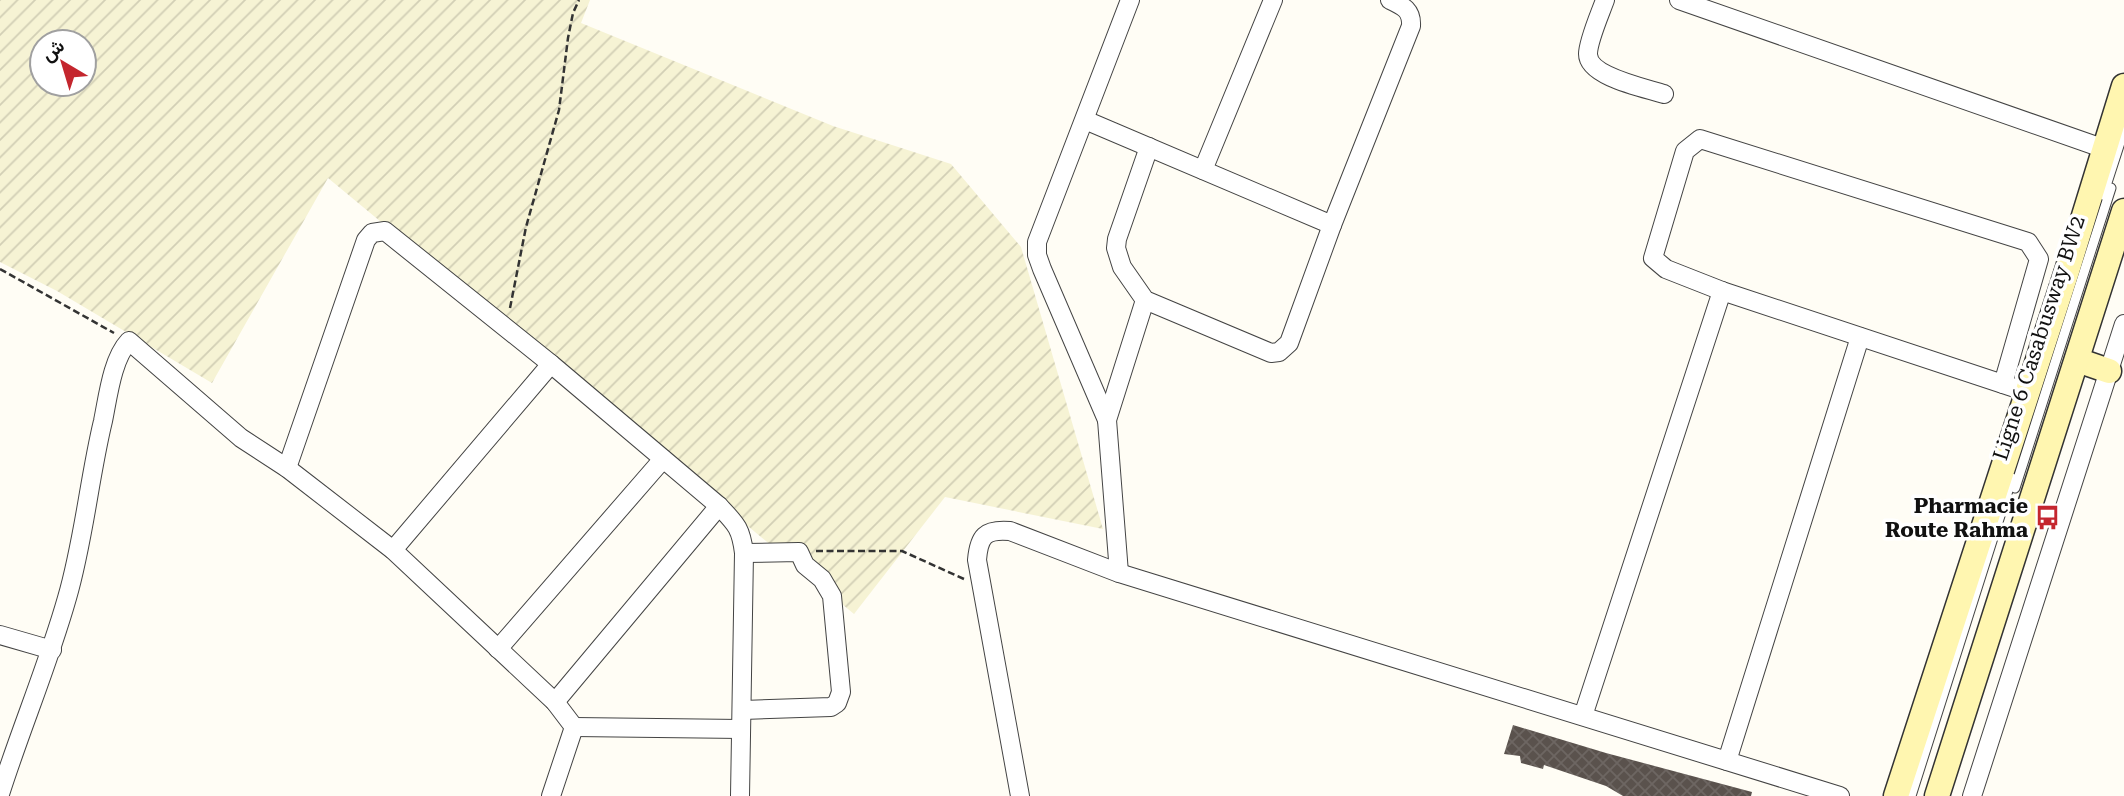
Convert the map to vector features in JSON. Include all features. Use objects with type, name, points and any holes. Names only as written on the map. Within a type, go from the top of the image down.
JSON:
[{"type":"main road","points":[[1896,796],[2027,392],[2114,149],[2124,86]]},
{"type":"main road","points":[[1937,796],[2124,211]]},
{"type":"main road","points":[[2077,360],[2117,373]]},
{"type":"street","points":[[1119,573],[1107,420],[1037,255],[1037,242],[1130,0]]},
{"type":"street","points":[[1203,170],[1273,0]]},
{"type":"street","points":[[1149,148],[1116,248],[1122,267],[1145,300],[1271,354],[1279,352],[1289,343],[1410,26],[1409,12],[1390,0]]},
{"type":"street","points":[[1605,0],[1588,54],[1591,64],[1604,74],[1664,94]]},
{"type":"street","points":[[1679,0],[2114,149]]},
{"type":"street","points":[[1085,120],[1332,225]]},
{"type":"street","points":[[2003,384],[2039,259],[2028,242],[1699,139],[1685,151],[1653,258],[1666,269],[1722,291],[2027,392]]},
{"type":"street","points":[[287,468],[366,240],[372,233],[385,231],[551,364],[719,506],[742,535],[743,710],[740,796]]},
{"type":"street","points":[[1583,716],[1722,291]]},
{"type":"street","points":[[1107,420],[1145,300]]},
{"type":"street","points":[[1972,796],[2117,373],[2124,324]]},
{"type":"street","points":[[1727,761],[1860,337]]},
{"type":"street","points":[[0,794],[19,735],[52,650],[75,569],[93,462],[111,384],[120,351],[129,341],[242,438],[287,468],[393,550],[555,702],[574,727]]},
{"type":"street","points":[[393,550],[551,364]]},
{"type":"street","points":[[498,649],[663,459]]},
{"type":"street","points":[[555,702],[719,506]]},
{"type":"street","points":[[1020,796],[977,559],[984,535],[994,531],[1010,531],[1119,573],[1840,796]]},
{"type":"street","points":[[743,710],[831,707],[837,703],[841,692],[832,596],[822,579],[805,565],[799,552],[744,553]]},
{"type":"street","points":[[0,635],[52,650]]},
{"type":"street","points":[[574,727],[741,729]]},
{"type":"street","points":[[551,796],[574,727]]},
{"type":"lane","name":"Ligne 6 Casabusway BW2","points":[[1911,796],[2124,130]]},
{"type":"lane","name":"Ligne 6 Casabusway BW2","points":[[1917,796],[2114,149]]},
{"type":"path","points":[[507,329],[517,263],[559,110],[568,38],[573,13],[579,0]]},
{"type":"path","points":[[0,269],[129,341]]},
{"type":"path","points":[[799,552],[902,551],[982,585]]},
{"type":"shaded area","points":[[0,0],[590,0],[581,23],[833,126],[951,164],[1021,247],[1103,529],[945,497],[854,614],[328,178],[212,383],[57,291],[0,262]]},
{"type":"building","points":[[1513,725],[1752,792],[1751,796],[1623,796],[1606,786],[1544,765],[1543,769],[1521,763],[1520,756],[1504,754]]},
{"type":"place","name":"Pharmacie Route Rahma","points":[[2048,518]]}]
